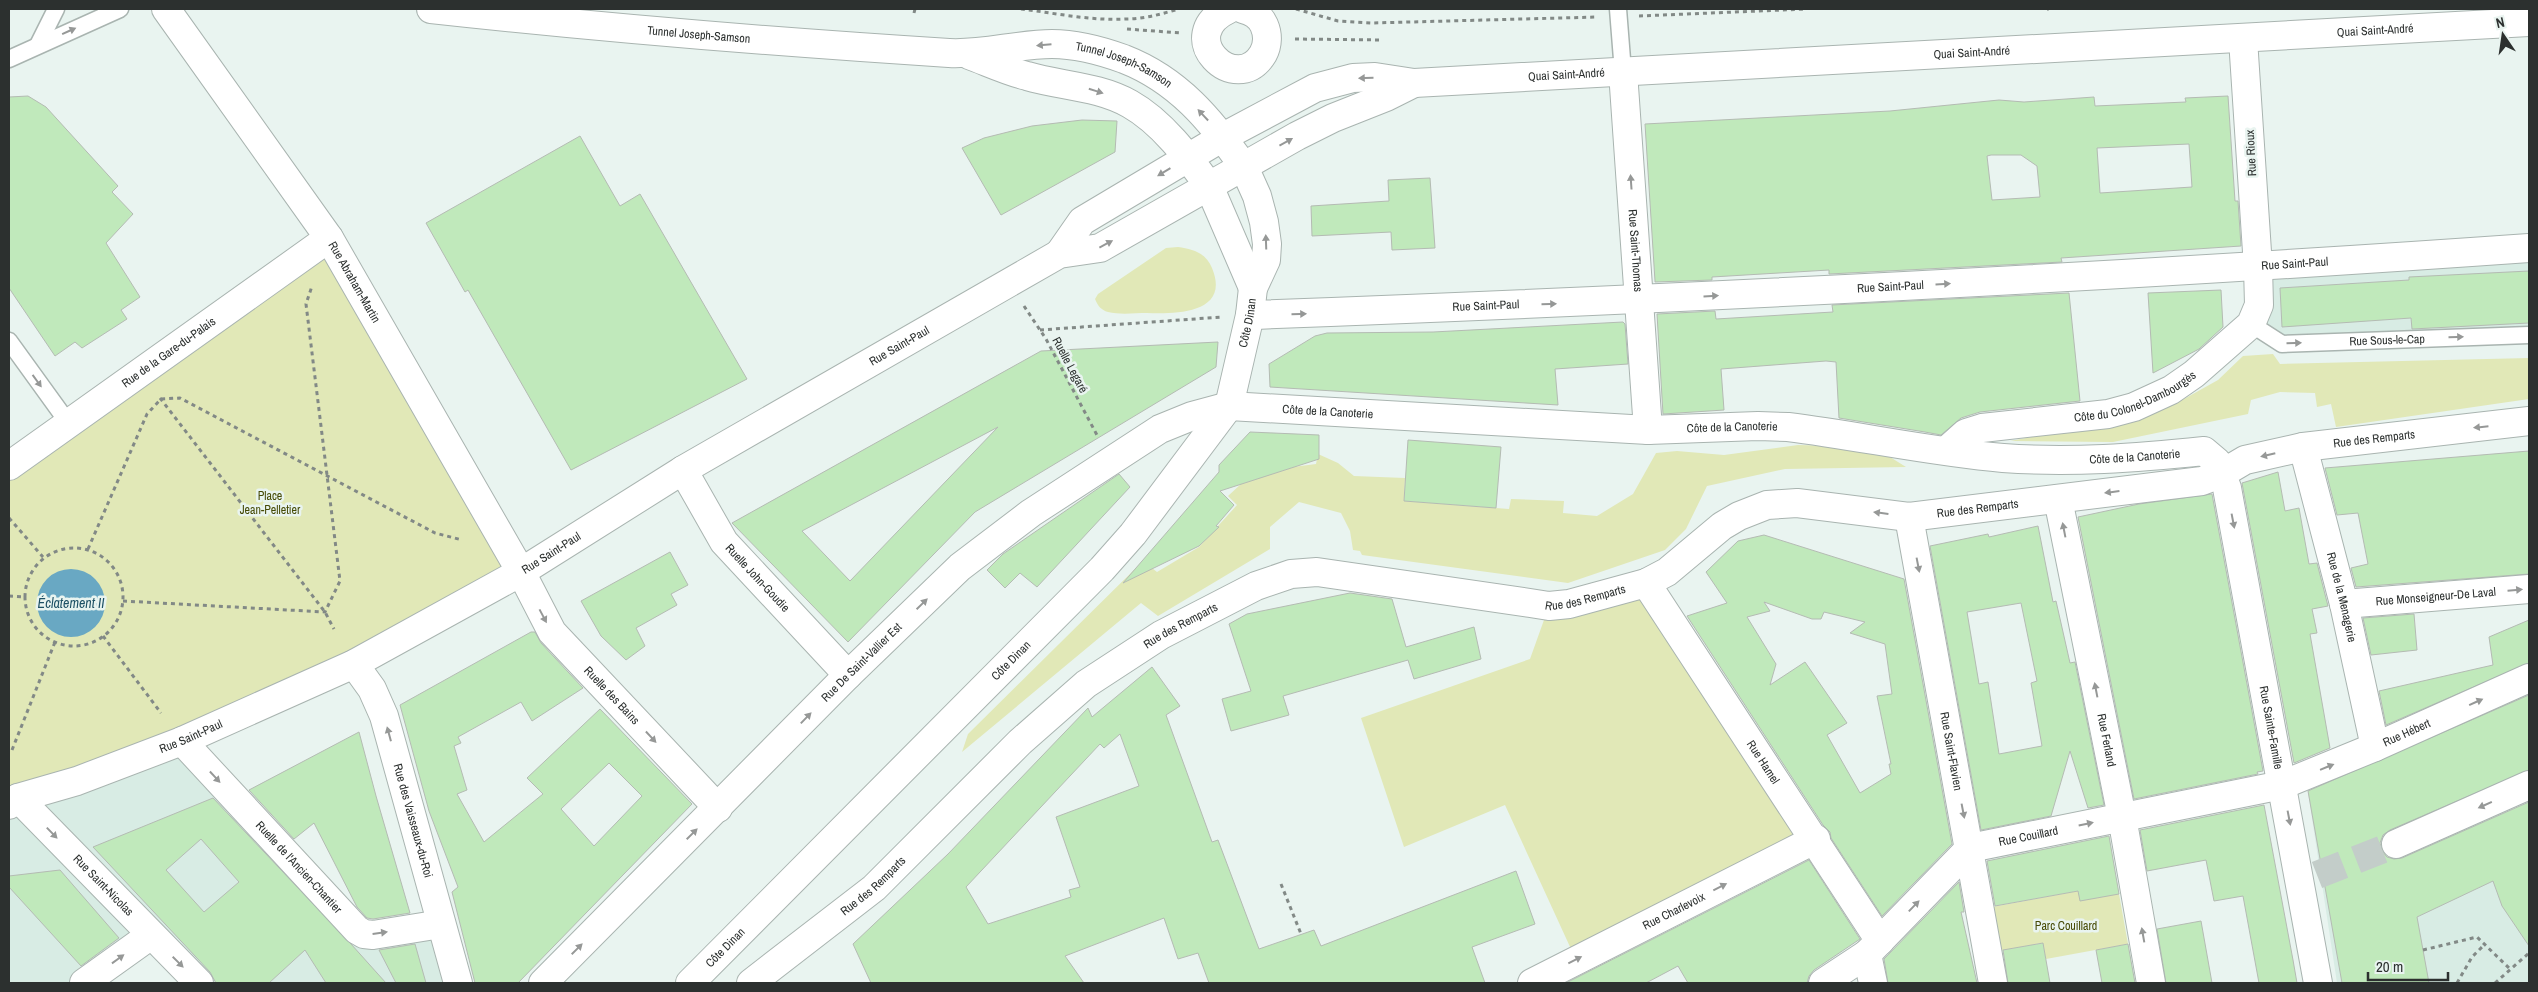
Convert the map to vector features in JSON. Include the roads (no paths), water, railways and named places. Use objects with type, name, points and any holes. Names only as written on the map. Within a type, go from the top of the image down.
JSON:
[{"type":"street","name":"Rue Abraham-Martin","points":[[166,9],[329,238],[521,572]]},
{"type":"street","name":"Tunnel Joseph-Samson","points":[[431,9],[574,25],[965,54],[1050,44],[1069,45],[1122,58],[1148,69],[1170,83],[1205,147],[1226,176]]},
{"type":"street","points":[[1229,9],[1212,20],[1206,36],[1212,58],[1230,68],[1249,66],[1258,61],[1264,52],[1267,39],[1263,24],[1257,16],[1243,9]]},
{"type":"street","name":"Quai Saint-André","points":[[1205,147],[1315,88],[1336,82],[1375,77],[1414,83],[2529,22]]},
{"type":"street","name":"Rue Rioux","points":[[2243,39],[2258,267]]},
{"type":"street","name":"Tunnel Joseph-Samson","points":[[965,54],[1026,76],[1092,90],[1123,101],[1147,117],[1205,147],[1226,176]]},
{"type":"street","name":"Rue Saint-Thomas","points":[[1623,72],[1648,430]]},
{"type":"street","name":"Quai Saint-André","points":[[1226,176],[1333,118],[1386,97],[1414,83]]},
{"type":"street","name":"Rue Saint-Paul","points":[[1059,254],[1082,221],[1205,147]]},
{"type":"street","name":"Rue Saint-Paul","points":[[11,797],[77,781],[182,742],[354,664],[521,572],[683,470],[1059,254],[1100,248],[1226,176]]},
{"type":"street","name":"Côte Dinan","points":[[1226,176],[1254,288]]},
{"type":"street","name":"Côte Dinan","points":[[690,983],[1102,569],[1160,499],[1229,406],[1250,316],[1254,288],[1266,260],[1267,244],[1264,222],[1257,196],[1226,176]]},
{"type":"street","name":"Rue de la Gare-du-Palais","points":[[9,466],[329,238]]},
{"type":"street","name":"Rue Saint-Paul","points":[[1250,316],[1640,300],[2258,267],[2529,248]]},
{"type":"street","points":[[2251,324],[2258,305],[2258,267]]},
{"type":"street","name":"Côte du Colonel-Dambourgès","points":[[1947,450],[1966,434],[1982,428],[2108,414],[2134,407],[2171,390],[2194,374],[2251,324]]},
{"type":"street","name":"Côte de la Canoterie","points":[[1229,406],[1648,430],[1758,426],[1788,427],[2002,458],[2110,459],[2204,451],[2217,462],[2223,473]]},
{"type":"street","name":"Rue De Saint-Vallier Est","points":[[543,983],[848,675],[960,567],[990,542],[1110,460],[1160,429],[1192,416],[1229,406]]},
{"type":"street","name":"Rue des Remparts","points":[[752,983],[874,888],[1020,742],[1086,684],[1160,635],[1270,580],[1291,574],[1317,572],[1342,574],[1549,606],[1569,604],[1646,583],[1667,572],[1722,526],[1739,516],[1767,505],[1797,504],[1909,517],[2202,481],[2223,473],[2245,460],[2303,447],[2529,421]]},
{"type":"street","name":"Rue de la Menagerie","points":[[2303,447],[2344,604],[2375,748]]},
{"type":"street","name":"Ruelle John-Goudie","points":[[683,470],[724,542],[848,675]]},
{"type":"street","name":"Rue Sainte-Famille","points":[[2223,473],[2282,786],[2309,877],[2318,983]]},
{"type":"street","name":"Rue Ferland","points":[[2058,499],[2122,816],[2151,983]]},
{"type":"street","name":"Rue Saint-Flavien","points":[[1909,517],[1993,983]]},
{"type":"street","name":"Ruelle des Bains","points":[[521,572],[552,632],[718,808]]},
{"type":"street","name":"Rue Hamel","points":[[1646,583],[1816,839],[1874,948]]},
{"type":"street","name":"Rue Monseigneur-De Laval","points":[[2344,604],[2529,589]]},
{"type":"street","name":"Rue des Vaisseaux-du-Roi","points":[[354,664],[372,688],[384,716],[458,983]]},
{"type":"street","name":"Rue Hébert","points":[[2282,786],[2375,748],[2529,678]]},
{"type":"street","name":"Ruelle de l'Ancien-Chantier","points":[[182,742],[357,930],[364,934],[373,935],[441,924]]},
{"type":"street","points":[[2396,844],[2529,784]]},
{"type":"street","name":"Rue Couillard","points":[[1970,848],[2122,816],[2282,786]]},
{"type":"street","name":"Rue Saint-Nicolas","points":[[11,797],[199,983]]},
{"type":"street","name":"Rue Charlevoix","points":[[1532,983],[1816,839]]},
{"type":"street","points":[[1824,983],[1874,948],[1970,848]]},
{"type":"street","points":[[84,983],[151,935]]},
{"type":"street","points":[[1873,983],[1874,948]]},
{"type":"lane","points":[[38,45],[56,9]]},
{"type":"lane","points":[[9,60],[38,45],[120,9]]},
{"type":"lane","points":[[1618,13],[1623,72]]},
{"type":"lane","name":"Rue Sous-le-Cap","points":[[2251,324],[2282,344],[2529,335]]},
{"type":"lane","points":[[9,341],[69,424]]},
{"type":"water","name":"Éclatement II","points":[[64,569],[78,569],[90,574],[100,584],[105,596],[105,610],[100,622],[90,632],[78,637],[64,637],[52,632],[42,622],[37,610],[37,596],[42,584],[52,574]]},
{"type":"tunnel","points":[[2317,875],[2396,844]]},
{"type":"park label","name":"Place Jean-Pelletier","points":[[270,503]]},
{"type":"park label","name":"Parc Couillard","points":[[2066,926]]}]
